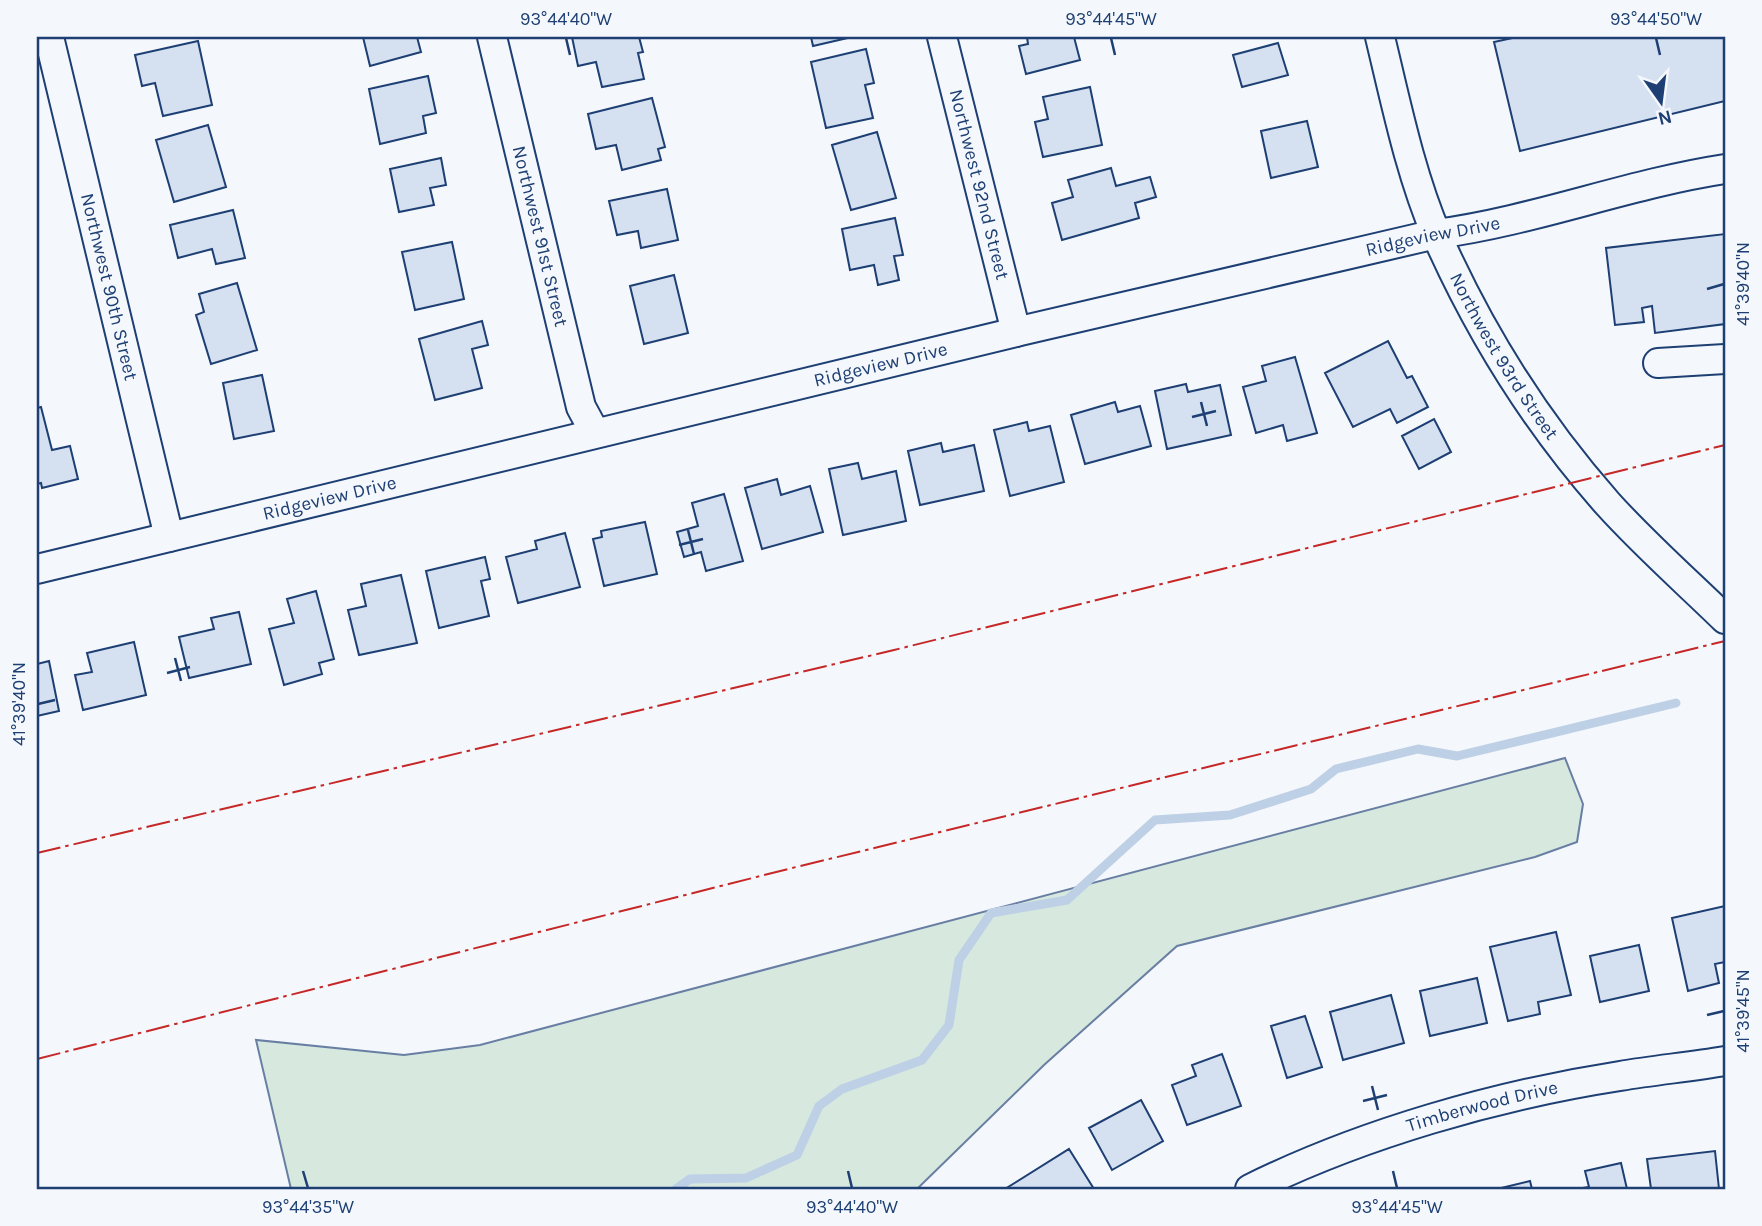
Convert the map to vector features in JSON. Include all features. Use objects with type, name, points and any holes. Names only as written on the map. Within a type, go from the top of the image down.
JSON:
[{"type":"street","name":"Northwest 90th Street","points":[[49,37],[169,537]]},
{"type":"street","name":"Northwest 91st Street","points":[[492,37],[581,407],[595,433]]},
{"type":"street","name":"Northwest 92nd Street","points":[[942,37],[1016,332]]},
{"type":"street","name":"Northwest 93rd Street","points":[[1380,37],[1407,145],[1436,233],[1470,303],[1515,382],[1560,446],[1609,504],[1725,619]]},
{"type":"street","name":"Ridgeview Drive","points":[[37,569],[1016,332],[1436,233],[1476,228],[1672,177],[1725,169]]},
{"type":"street","points":[[1658,363],[1725,359]]},
{"type":"street","name":"Timberwood Drive","points":[[1250,1189],[1293,1168],[1368,1139],[1517,1097],[1619,1076],[1725,1061]]},
{"type":"shaded area","points":[[1565,758],[1583,804],[1577,842],[1535,857],[1177,946],[1044,1065],[917,1189],[291,1189],[256,1040],[404,1055],[480,1045]]},
{"type":"building","points":[[363,37],[417,37],[421,52],[370,66]]},
{"type":"building","points":[[572,37],[639,37],[643,52],[638,53],[644,79],[602,87],[596,62],[578,66]]},
{"type":"building","points":[[811,37],[852,37],[813,46]]},
{"type":"building","points":[[1027,37],[1074,37],[1080,60],[1026,74],[1019,46],[1028,44]]},
{"type":"building","points":[[1517,37],[1725,37],[1725,101],[1520,151],[1494,42]]},
{"type":"building","points":[[198,41],[212,105],[163,116],[155,83],[142,86],[135,55]]},
{"type":"building","points":[[1278,43],[1288,75],[1242,87],[1233,55]]},
{"type":"building","points":[[866,49],[874,83],[865,85],[873,118],[826,128],[811,62]]},
{"type":"building","points":[[428,76],[436,113],[423,116],[426,133],[380,144],[369,89]]},
{"type":"building","points":[[1090,87],[1102,145],[1043,157],[1035,122],[1048,119],[1043,97]]},
{"type":"building","points":[[652,98],[665,147],[658,149],[661,160],[622,170],[616,145],[596,149],[588,114]]},
{"type":"building","points":[[1307,121],[1318,167],[1271,178],[1261,131]]},
{"type":"building","points":[[208,125],[226,187],[174,202],[156,140]]},
{"type":"building","points":[[877,132],[896,198],[851,210],[832,145]]},
{"type":"building","points":[[441,158],[446,185],[430,188],[434,205],[399,212],[390,169]]},
{"type":"building","points":[[1111,168],[1116,186],[1150,177],[1156,197],[1135,203],[1139,218],[1062,240],[1052,203],[1073,197],[1068,180]]},
{"type":"building","points":[[667,189],[678,240],[641,248],[638,231],[617,235],[609,201]]},
{"type":"building","points":[[233,210],[245,258],[216,264],[212,249],[178,258],[170,225]]},
{"type":"building","points":[[895,218],[903,255],[894,256],[899,280],[878,285],[874,265],[850,270],[842,229]]},
{"type":"building","points":[[1725,234],[1725,324],[1655,333],[1652,306],[1642,308],[1644,322],[1615,325],[1606,248]]},
{"type":"building","points":[[452,242],[464,299],[415,310],[402,252]]},
{"type":"building","points":[[674,275],[688,333],[644,344],[630,286]]},
{"type":"building","points":[[237,283],[257,350],[211,364],[196,315],[204,312],[199,294]]},
{"type":"building","points":[[482,321],[488,345],[472,349],[482,388],[435,400],[419,339]]},
{"type":"building","points":[[1388,341],[1407,378],[1412,376],[1428,407],[1397,423],[1390,409],[1353,427],[1325,373]]},
{"type":"building","points":[[1295,357],[1317,433],[1287,441],[1283,425],[1256,433],[1243,387],[1266,381],[1262,366]]},
{"type":"building","points":[[262,375],[274,431],[234,439],[223,383]]},
{"type":"building","points":[[1186,384],[1188,392],[1220,385],[1231,435],[1167,449],[1155,391]]},
{"type":"building","points":[[1115,402],[1118,412],[1140,406],[1151,446],[1085,464],[1071,415]]},
{"type":"building","points":[[41,407],[52,450],[70,446],[78,479],[42,488],[41,483],[37,484],[37,408]]},
{"type":"building","points":[[1434,419],[1451,452],[1419,469],[1402,436]]},
{"type":"building","points":[[1027,422],[1029,431],[1050,426],[1064,482],[1010,496],[994,430]]},
{"type":"building","points":[[941,443],[943,452],[974,445],[984,491],[920,505],[908,451]]},
{"type":"building","points":[[858,463],[862,479],[896,471],[906,521],[843,535],[829,469]]},
{"type":"building","points":[[777,479],[781,495],[810,486],[823,532],[762,549],[745,488]]},
{"type":"building","points":[[724,494],[743,561],[706,571],[701,552],[684,557],[677,532],[698,526],[692,503]]},
{"type":"building","points":[[645,522],[657,574],[604,586],[593,539],[602,537],[601,531]]},
{"type":"building","points":[[565,533],[580,587],[518,603],[506,557],[537,549],[535,541]]},
{"type":"building","points":[[485,557],[490,579],[481,581],[489,616],[439,628],[426,571]]},
{"type":"building","points":[[401,575],[417,643],[359,655],[348,610],[366,606],[361,584]]},
{"type":"building","points":[[316,591],[334,659],[319,663],[322,674],[284,685],[269,629],[294,623],[287,599]]},
{"type":"building","points":[[239,612],[251,664],[189,678],[179,637],[214,629],[211,618]]},
{"type":"building","points":[[134,642],[146,695],[83,710],[75,675],[92,672],[87,653]]},
{"type":"building","points":[[49,661],[59,711],[37,716],[37,664]]},
{"type":"building","points":[[1725,906],[1725,962],[1715,964],[1719,983],[1688,991],[1672,918]]},
{"type":"building","points":[[1556,932],[1571,995],[1538,1002],[1540,1014],[1508,1021],[1490,947]]},
{"type":"building","points":[[1639,945],[1649,991],[1600,1002],[1590,956]]},
{"type":"building","points":[[1477,978],[1487,1023],[1430,1036],[1420,991]]},
{"type":"building","points":[[1391,995],[1404,1043],[1343,1060],[1330,1012]]},
{"type":"building","points":[[1305,1016],[1322,1067],[1287,1078],[1271,1026]]},
{"type":"building","points":[[1222,1054],[1241,1106],[1187,1125],[1172,1085],[1196,1076],[1192,1065]]},
{"type":"building","points":[[1141,1100],[1163,1141],[1112,1170],[1089,1128]]},
{"type":"building","points":[[1069,1149],[1094,1189],[1005,1189]]},
{"type":"building","points":[[1715,1151],[1719,1189],[1651,1189],[1647,1159]]},
{"type":"building","points":[[1621,1163],[1627,1189],[1576,1189],[1589,1187],[1585,1171]]},
{"type":"building","points":[[1530,1181],[1532,1189],[1497,1189]]},
{"type":"waterway","points":[[676,1189],[690,1179],[746,1178],[797,1155],[819,1106],[842,1089],[922,1060],[949,1025],[959,960],[991,913],[1067,900],[1155,820],[1230,815],[1311,789],[1336,769],[1418,749],[1457,756],[1676,703]]},
{"type":"power","points":[[37,853],[894,650],[1725,445]]},
{"type":"power","points":[[37,1059],[788,869],[1725,641]]}]
